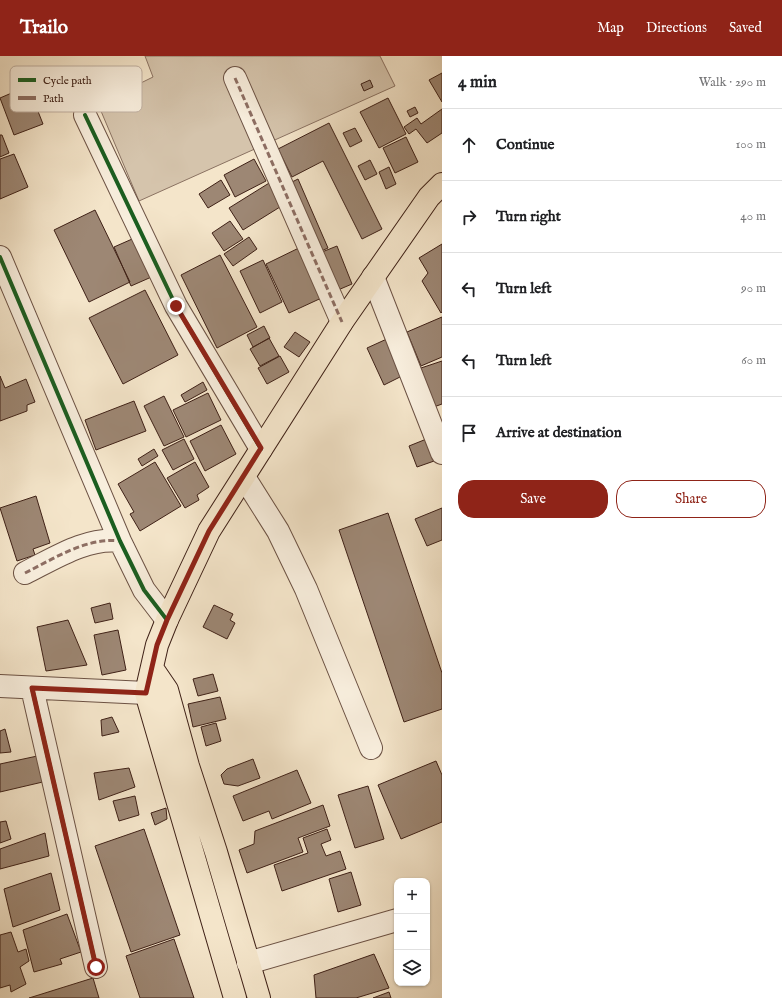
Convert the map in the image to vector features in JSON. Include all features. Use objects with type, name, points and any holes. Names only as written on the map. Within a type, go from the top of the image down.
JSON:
[{"type":"main road","points":[[235,998],[157,692],[152,668],[157,645],[167,620],[209,531],[342,322],[429,197],[442,184]]},
{"type":"main road","points":[[157,692],[188,766],[216,852],[259,998]]},
{"type":"street","points":[[235,78],[342,322]]},
{"type":"street","points":[[85,115],[176,306],[261,448]]},
{"type":"street","points":[[0,257],[120,541],[144,590],[167,620]]},
{"type":"street","points":[[373,277],[436,419],[442,453]]},
{"type":"street","points":[[244,477],[278,532],[306,589],[371,748]]},
{"type":"street","points":[[25,572],[76,548],[107,539],[120,541]]},
{"type":"street","points":[[0,686],[157,692]]},
{"type":"street","points":[[32,688],[96,967]]},
{"type":"street","points":[[248,963],[394,921]]},
{"type":"shaded area","points":[[145,56],[380,56],[395,86],[139,201],[101,112],[142,112],[142,82],[153,77]]},
{"type":"building","points":[[442,73],[442,102],[429,80]]},
{"type":"building","points":[[370,80],[373,87],[364,91],[361,84]]},
{"type":"building","points":[[10,94],[10,112],[38,112],[43,124],[14,135],[0,98]]},
{"type":"building","points":[[388,98],[406,134],[379,148],[360,112]]},
{"type":"building","points":[[415,107],[418,113],[410,117],[407,111]]},
{"type":"building","points":[[442,109],[442,133],[427,143],[416,129],[409,134],[404,127],[417,118],[421,124]]},
{"type":"building","points":[[329,123],[382,229],[362,239],[323,161],[292,177],[278,149]]},
{"type":"building","points":[[355,128],[362,141],[350,147],[343,133]]},
{"type":"building","points":[[0,135],[2,135],[9,153],[0,157]]},
{"type":"building","points":[[406,137],[418,162],[395,173],[383,148]]},
{"type":"building","points":[[14,154],[28,187],[0,199],[0,159]]},
{"type":"building","points":[[254,159],[266,181],[235,197],[224,175]]},
{"type":"building","points":[[370,160],[377,174],[365,180],[358,166]]},
{"type":"building","points":[[389,167],[396,184],[386,189],[379,172]]},
{"type":"building","points":[[298,179],[328,248],[315,254],[286,185]]},
{"type":"building","points":[[221,180],[230,195],[208,208],[199,194]]},
{"type":"building","points":[[274,180],[288,202],[243,230],[229,208]]},
{"type":"building","points":[[95,210],[130,282],[89,302],[54,230]]},
{"type":"building","points":[[230,221],[243,239],[224,251],[212,233]]},
{"type":"building","points":[[139,236],[156,275],[131,286],[114,247]]},
{"type":"building","points":[[249,237],[257,249],[233,266],[224,254]]},
{"type":"building","points":[[442,244],[441,313],[422,281],[428,273],[419,258]]},
{"type":"building","points":[[305,245],[328,295],[289,313],[266,264]]},
{"type":"building","points":[[337,246],[352,284],[338,290],[322,252]]},
{"type":"building","points":[[220,255],[257,327],[217,348],[181,275]]},
{"type":"building","points":[[263,260],[282,302],[260,313],[240,271]]},
{"type":"building","points":[[145,290],[178,355],[123,384],[89,318]]},
{"type":"building","points":[[442,317],[442,357],[421,366],[407,332]]},
{"type":"building","points":[[264,326],[270,338],[253,347],[247,335]]},
{"type":"building","points":[[295,332],[310,342],[299,357],[284,347]]},
{"type":"building","points":[[269,338],[279,356],[260,366],[250,349]]},
{"type":"building","points":[[389,338],[406,374],[384,385],[367,348]]},
{"type":"building","points":[[280,356],[289,372],[267,384],[258,368]]},
{"type":"building","points":[[442,361],[442,404],[431,408],[418,369]]},
{"type":"building","points":[[0,376],[5,388],[26,379],[35,402],[27,405],[27,411],[0,421]]},
{"type":"building","points":[[203,382],[207,390],[185,402],[181,395]]},
{"type":"building","points":[[208,393],[221,420],[186,437],[173,410]]},
{"type":"building","points":[[164,396],[184,437],[164,446],[144,406]]},
{"type":"building","points":[[134,401],[146,431],[96,450],[85,420]]},
{"type":"building","points":[[221,425],[236,454],[205,471],[190,441]]},
{"type":"building","points":[[429,438],[437,460],[417,467],[409,446]]},
{"type":"building","points":[[184,439],[194,459],[173,470],[162,450]]},
{"type":"building","points":[[154,449],[158,456],[142,466],[138,459]]},
{"type":"building","points":[[155,462],[181,506],[140,531],[130,514],[134,512],[118,484]]},
{"type":"building","points":[[195,462],[209,487],[197,495],[199,500],[185,508],[167,478]]},
{"type":"building","points":[[36,496],[50,543],[33,549],[35,555],[17,561],[0,508]]},
{"type":"building","points":[[442,508],[442,540],[427,546],[415,519]]},
{"type":"building","points":[[388,513],[442,673],[442,709],[404,722],[339,530]]},
{"type":"building","points":[[110,603],[113,619],[95,623],[91,608]]},
{"type":"building","points":[[214,605],[233,614],[230,620],[235,623],[227,639],[203,627]]},
{"type":"building","points":[[68,620],[87,665],[46,671],[37,627]]},
{"type":"building","points":[[118,630],[126,670],[102,675],[94,635]]},
{"type":"building","points":[[213,674],[218,691],[198,696],[193,679]]},
{"type":"building","points":[[220,697],[226,719],[193,727],[188,704]]},
{"type":"building","points":[[112,717],[119,732],[102,736],[101,720]]},
{"type":"building","points":[[216,723],[221,741],[206,746],[201,727]]},
{"type":"building","points":[[5,729],[11,752],[0,753],[0,731]]},
{"type":"building","points":[[42,755],[47,781],[0,792],[0,764]]},
{"type":"building","points":[[253,759],[260,778],[238,786],[224,784],[221,775],[227,769]]},
{"type":"building","points":[[436,761],[442,775],[442,822],[401,839],[378,785]]},
{"type":"building","points":[[129,768],[135,787],[99,800],[94,773]]},
{"type":"building","points":[[297,770],[311,803],[272,819],[269,811],[243,821],[233,796]]},
{"type":"building","points":[[368,786],[384,839],[355,848],[338,795]]},
{"type":"building","points":[[135,796],[139,815],[119,821],[113,801]]},
{"type":"building","points":[[323,805],[330,826],[298,838],[303,852],[247,873],[239,850],[254,844],[255,831]]},
{"type":"building","points":[[166,808],[167,819],[155,825],[151,813]]},
{"type":"building","points":[[6,821],[11,839],[0,843],[0,822]]},
{"type":"building","points":[[144,829],[180,935],[131,952],[95,846]]},
{"type":"building","points":[[327,829],[331,840],[321,844],[326,856],[340,851],[346,869],[282,891],[274,865],[308,853],[303,838]]},
{"type":"building","points":[[45,833],[49,856],[0,869],[0,849]]},
{"type":"building","points":[[351,872],[361,905],[338,912],[329,879]]},
{"type":"building","points":[[51,873],[60,910],[13,927],[4,889]]},
{"type":"building","points":[[67,914],[81,952],[60,959],[62,964],[34,972],[23,930]]},
{"type":"building","points":[[11,932],[18,952],[26,949],[29,961],[20,967],[26,984],[11,992],[10,985],[0,988],[0,935]]},
{"type":"building","points":[[174,939],[194,998],[140,998],[126,956]]},
{"type":"building","points":[[374,954],[389,988],[356,998],[316,998],[314,975]]},
{"type":"building","points":[[93,978],[99,998],[29,998]]},
{"type":"building","points":[[389,992],[391,998],[373,998]]},
{"type":"marked path","points":[[235,78],[342,322]]},
{"type":"marked path","points":[[25,573],[83,545],[95,542],[120,541]]},
{"type":"cycle path","points":[[85,115],[176,306],[261,449]]},
{"type":"cycle path","points":[[0,257],[120,541],[144,590],[167,620]]},
{"type":"cycle path","points":[[32,688],[96,967]]},
{"type":"route","points":[[96,967],[32,688],[146,693],[157,645],[167,620],[209,531],[261,448],[176,306]]}]
